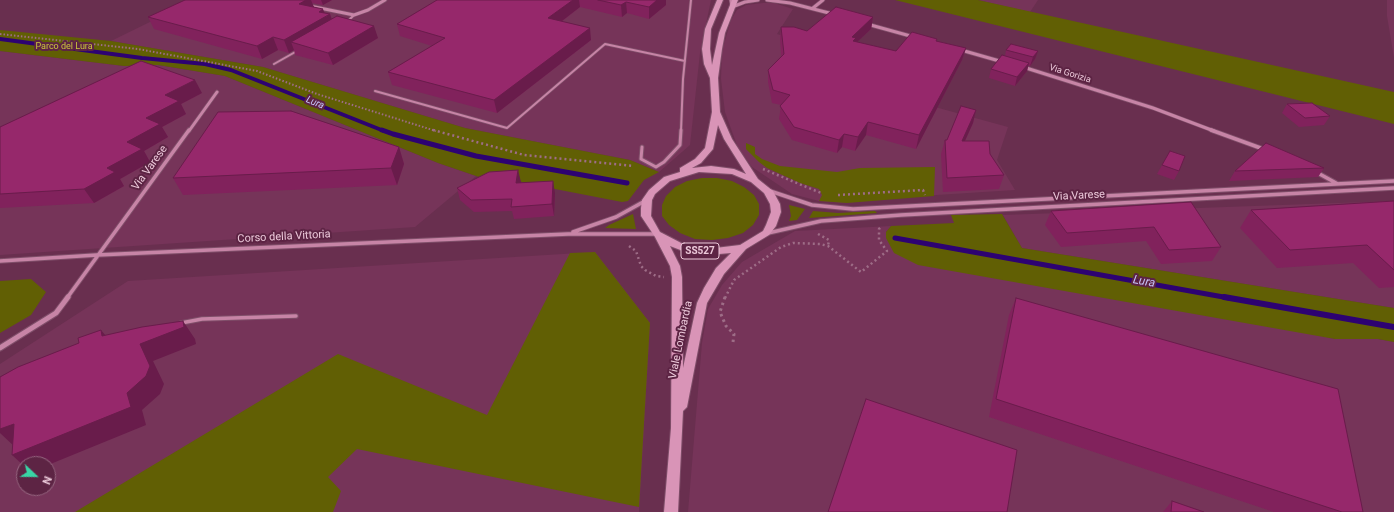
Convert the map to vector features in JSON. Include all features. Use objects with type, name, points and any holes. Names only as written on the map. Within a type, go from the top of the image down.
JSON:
[{"type":"main road","points":[[714,78],[708,64],[706,49],[708,29],[720,0]]},
{"type":"main road","points":[[659,235],[650,224],[646,216],[648,200],[658,185],[698,161],[709,149],[716,112],[714,78],[722,33],[733,2]]},
{"type":"main road","points":[[716,112],[728,139],[754,180]]},
{"type":"main road","points":[[676,175],[699,169],[716,169],[734,172],[754,180],[768,191],[775,204],[776,212],[771,226],[766,233]]},
{"type":"main road","name":"SS527","points":[[659,235],[673,244],[695,251],[720,252],[743,247],[766,233]]},
{"type":"main road","name":"Viale Lombardia","points":[[659,235],[675,266],[677,277],[677,428],[671,512]]},
{"type":"main road","name":"Viale Lombardia","points":[[677,428],[699,312],[720,271],[743,247]]},
{"type":"street","points":[[304,5],[354,15],[368,10],[385,0]]},
{"type":"street","points":[[733,2],[758,0]]},
{"type":"street","points":[[767,0],[790,3],[836,15]]},
{"type":"street","points":[[784,0],[790,3]]},
{"type":"street","points":[[813,8],[822,0]]},
{"type":"street","points":[[859,21],[920,39]]},
{"type":"street","points":[[959,50],[1005,62]]},
{"type":"street","name":"Via Gorizia","points":[[1020,67],[1153,108],[1272,152]]},
{"type":"street","name":"Via Varese","points":[[0,348],[56,313],[97,254],[217,92]]},
{"type":"street","points":[[1311,169],[1337,184]]},
{"type":"street","name":"Via Varese","points":[[768,191],[812,205],[853,208],[1394,180]]},
{"type":"street","name":"Via Varese","points":[[766,233],[821,221],[901,215],[1394,188]]},
{"type":"street","name":"Corso della Vittoria","points":[[568,234],[616,217],[648,200]]},
{"type":"street","name":"Corso della Vittoria","points":[[0,261],[97,254],[568,234],[659,235]]},
{"type":"lane","points":[[642,147],[641,159],[656,167],[664,162],[680,145],[685,61],[691,0]]},
{"type":"lane","points":[[347,22],[354,15]]},
{"type":"lane","points":[[375,91],[507,128],[605,44],[685,61]]},
{"type":"lane","points":[[274,64],[301,49]]},
{"type":"lane","points":[[179,323],[202,319],[296,316]]},
{"type":"path","points":[[0,34],[138,49],[257,71],[317,94],[451,135],[524,155],[656,167]]},
{"type":"path","points":[[757,164],[770,172],[817,192]]},
{"type":"path","points":[[733,342],[734,334],[726,326],[720,312],[726,294],[734,280],[781,247],[793,243],[820,244],[828,246],[861,272],[887,251],[879,240],[879,229],[883,226]]},
{"type":"path","points":[[816,233],[829,240],[828,246]]},
{"type":"path","points":[[624,243],[634,249],[641,266],[648,272],[658,277],[677,277]]},
{"type":"shaded area","points":[[195,0],[711,0],[700,53],[690,145],[659,172],[630,160],[465,128],[263,67],[111,41]]},
{"type":"shaded area","points":[[978,0],[1038,0],[1030,12]]},
{"type":"shaded area","points":[[1387,0],[1394,0],[1394,58],[1387,16]]},
{"type":"shaded area","points":[[774,3],[793,9],[777,34],[793,39],[902,98],[1008,127],[997,160],[1015,190],[905,197],[847,203],[819,201],[792,194],[752,167],[738,148],[725,112],[721,79],[722,51],[731,20],[737,10],[746,5]]},
{"type":"shaded area","points":[[0,51],[124,66],[158,65],[225,76],[438,163],[476,176],[415,227],[0,255]]},
{"type":"shaded area","points":[[1394,201],[1394,308],[1022,248],[1003,215]]},
{"type":"shaded area","points":[[891,226],[886,232],[1335,339],[1378,339],[1394,342],[1394,512],[688,512],[702,343],[708,309],[722,285],[742,262],[795,231]]},
{"type":"shaded area","points":[[595,252],[650,323],[639,512],[0,512],[0,364],[128,281]]},
{"type":"green space","points":[[895,0],[978,0],[1394,92],[1394,124]]},
{"type":"green space","name":"Parco del Lura","points":[[0,30],[111,41],[263,67],[465,128],[630,160],[659,172],[644,180],[628,201],[622,202],[524,183],[518,180],[485,179],[438,163],[225,76],[158,65],[124,66],[0,51]]},
{"type":"green space","points":[[746,143],[755,147],[755,154],[762,159],[780,166],[837,172],[860,168],[935,167],[934,196],[847,203],[819,201],[822,195],[819,189],[800,183],[767,168],[746,149]]},
{"type":"green space","points":[[702,178],[717,178],[732,181],[744,187],[754,195],[759,204],[759,215],[753,225],[743,233],[728,238],[712,240],[695,239],[680,233],[669,225],[662,216],[662,205],[666,196],[675,187],[687,181]]},
{"type":"green space","points":[[789,205],[805,209],[797,220],[789,221],[791,216]]},
{"type":"green space","points":[[813,211],[838,213],[875,211],[877,213],[809,218]]},
{"type":"green space","points":[[633,214],[636,229],[605,228],[609,225]]},
{"type":"green space","points":[[1002,214],[1022,248],[1394,308],[1394,342],[1378,339],[1335,339],[918,265],[894,253],[886,238],[886,232],[891,226],[954,223],[951,215]]},
{"type":"green space","points":[[595,252],[650,323],[639,507],[357,449],[328,477],[341,491],[333,512],[75,512],[338,354],[487,415],[570,253]]},
{"type":"green space","points":[[31,279],[46,292],[31,315],[0,333],[0,281]]},
{"type":"building","points":[[185,0],[306,0],[299,4],[323,9],[319,12],[330,14],[284,40],[273,37],[257,46],[148,17]]},
{"type":"building","points":[[437,0],[573,0],[548,18],[590,28],[494,100],[388,72],[445,38],[397,24]]},
{"type":"building","points":[[598,0],[657,0],[649,7],[626,2],[621,5]]},
{"type":"building","points":[[836,7],[873,17],[852,37],[856,38],[853,41],[896,51],[912,32],[937,39],[936,41],[966,48],[919,135],[868,122],[858,137],[844,134],[839,140],[794,127],[780,106],[790,95],[773,90],[768,70],[784,54],[781,27],[794,27],[807,31]]},
{"type":"building","points":[[337,16],[374,26],[328,53],[291,42]]},
{"type":"building","points":[[1011,44],[1038,51],[1033,57],[1006,50]]},
{"type":"building","points":[[1002,55],[1029,63],[1017,77],[991,69]]},
{"type":"building","points":[[141,61],[195,80],[165,95],[179,101],[146,118],[160,124],[127,142],[142,149],[107,168],[115,172],[84,189],[0,194],[0,127]]},
{"type":"building","points":[[1312,103],[1330,116],[1305,118],[1287,104]]},
{"type":"building","points":[[961,106],[976,110],[962,141],[989,141],[990,154],[1004,175],[947,178],[945,140],[947,140]]},
{"type":"building","points":[[291,111],[399,147],[391,168],[173,178],[218,112]]},
{"type":"building","points":[[1266,143],[1324,168],[1235,171]]},
{"type":"building","points":[[1170,151],[1185,156],[1179,171],[1162,165]]},
{"type":"building","points":[[518,170],[516,183],[553,181],[552,204],[511,207],[512,199],[471,200],[457,188],[489,172]]},
{"type":"building","points":[[1394,201],[1394,270],[1367,245],[1290,250],[1251,210]]},
{"type":"building","points":[[1191,202],[1221,247],[1169,250],[1154,227],[1067,233],[1051,211]]},
{"type":"building","points":[[1016,298],[1338,389],[1363,512],[1342,512],[996,399]]},
{"type":"building","points":[[183,321],[184,327],[140,344],[150,366],[146,376],[127,393],[131,407],[12,455],[14,424],[0,429],[0,377],[18,367],[79,343],[78,338],[101,330],[102,336],[142,327]]},
{"type":"building","points":[[866,399],[1017,450],[1007,512],[828,512]]},
{"type":"building","points":[[1172,501],[1204,512],[1171,512]]},
{"type":"waterway","name":"Lura","points":[[0,39],[142,58],[205,64],[231,70],[384,131]]},
{"type":"waterway","name":"Lura","points":[[382,130],[476,156],[627,183]]},
{"type":"waterway","name":"Lura","points":[[895,238],[1229,298]]},
{"type":"waterway","name":"Lura","points":[[1224,297],[1394,327]]}]
